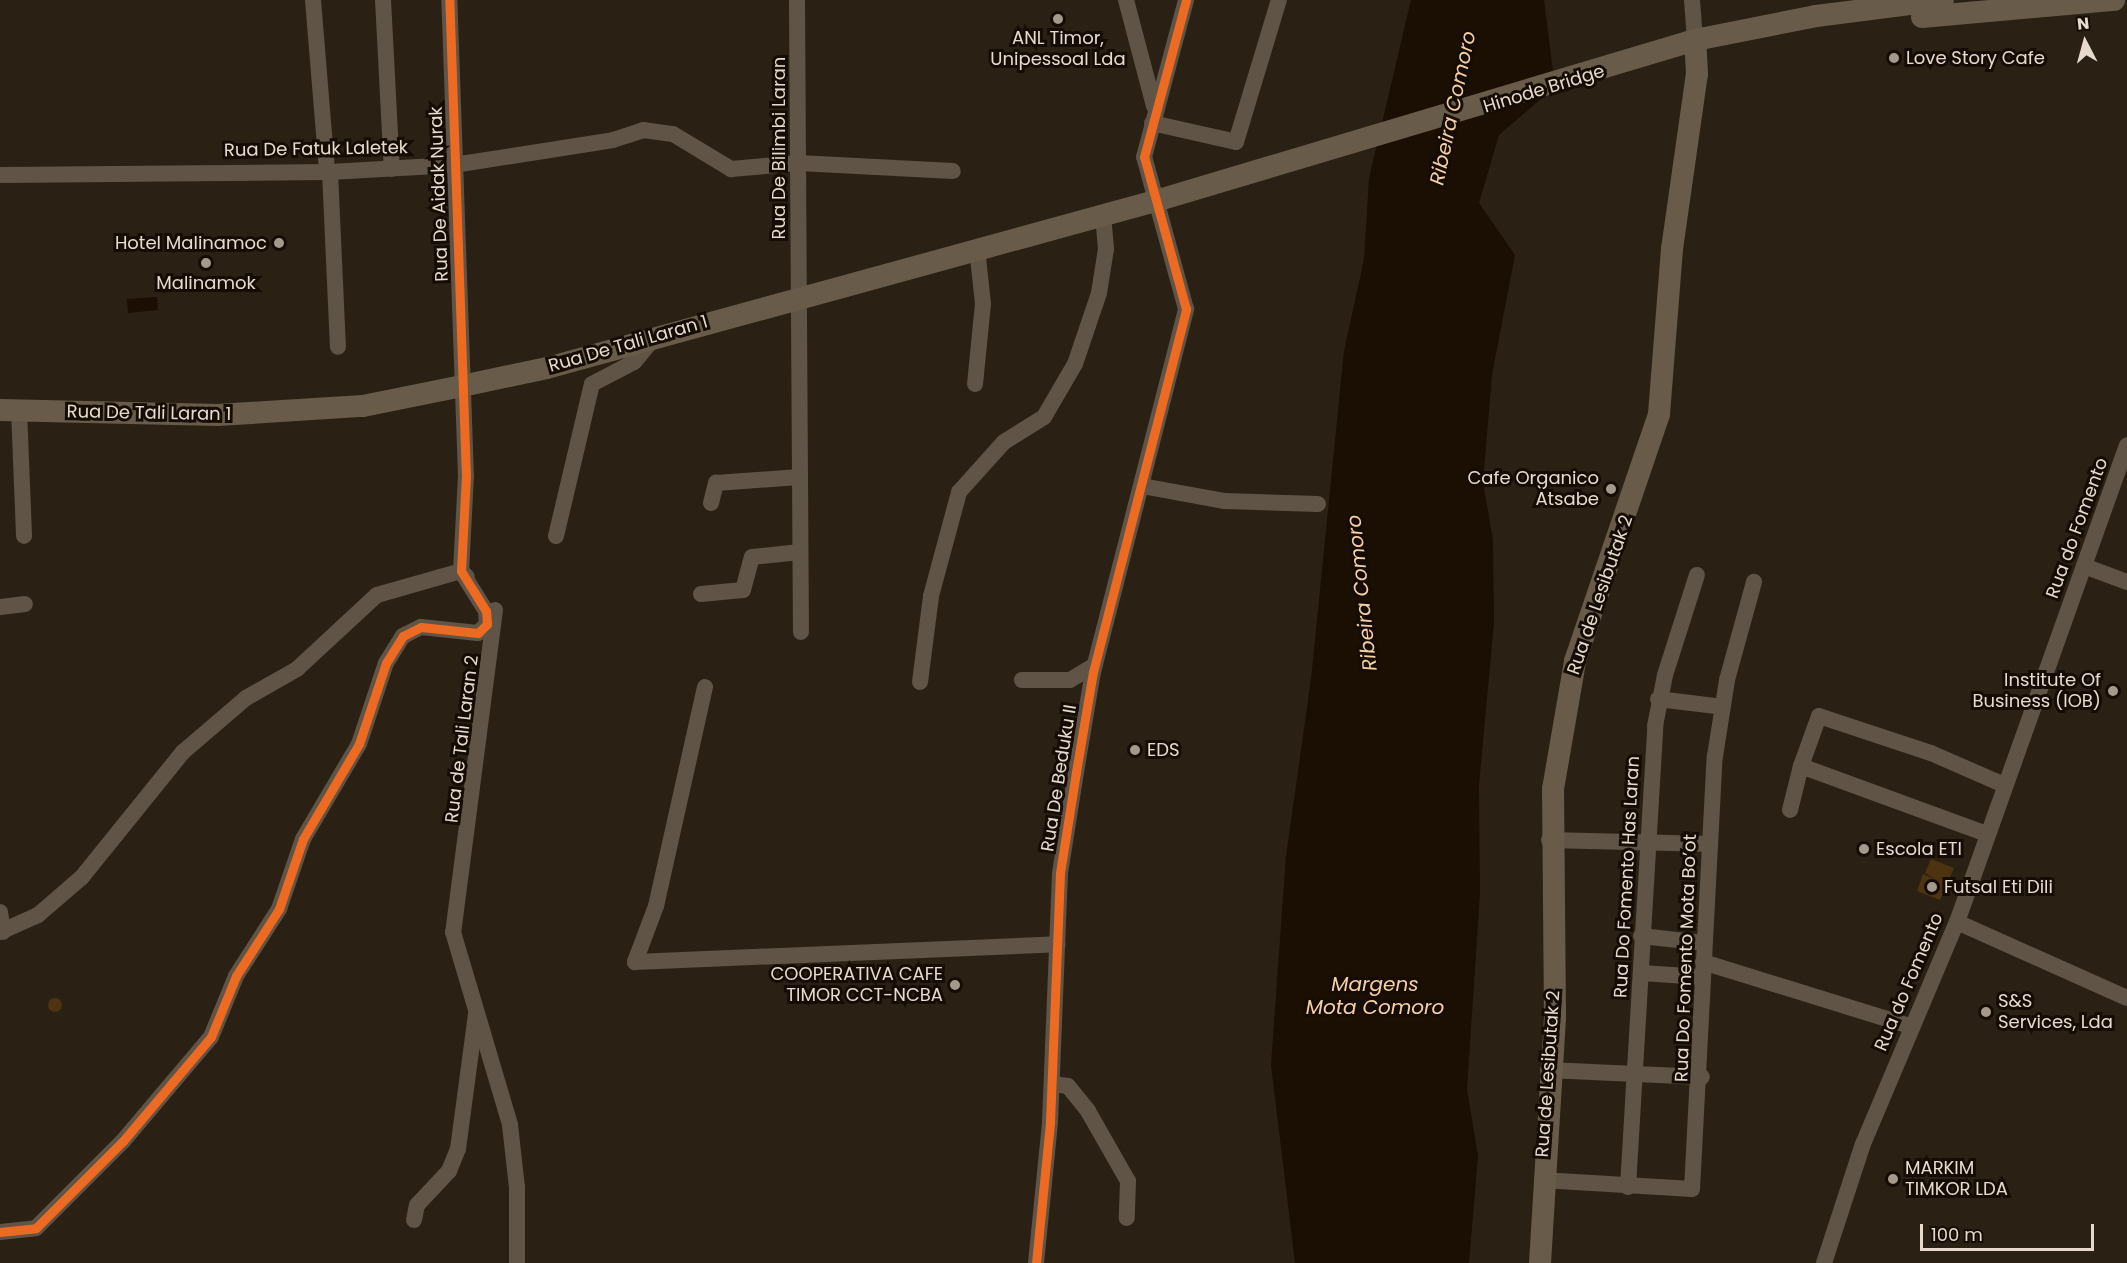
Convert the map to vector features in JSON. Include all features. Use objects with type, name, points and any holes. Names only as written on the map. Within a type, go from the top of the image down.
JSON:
[{"type":"main road","name":"Hinode Bridge","points":[[1240,176],[1684,45],[1867,11],[1943,0]]},
{"type":"main road","points":[[1867,11],[1885,22],[2115,0]]},
{"type":"main road","name":"Rua de Lesibutak 2","points":[[1540,1263],[1548,1070],[1555,1017],[1549,840],[1561,728],[1575,661],[1659,414],[1672,249],[1697,74],[1684,45]]},
{"type":"main road","name":"Rua De Tali Laran 1","points":[[9,410],[218,415],[363,406],[462,386],[656,336],[1240,176]]},
{"type":"street","points":[[313,0],[329,172],[338,347]]},
{"type":"street","points":[[383,0],[392,168]]},
{"type":"street","name":"Rua De Aidak Nurak","points":[[449,0],[466,477],[461,571]]},
{"type":"street","name":"Rua De Bilimbi Laran","points":[[797,0],[801,632]]},
{"type":"street","points":[[1126,0],[1153,117]]},
{"type":"street","points":[[1159,200],[1144,157],[1185,0]]},
{"type":"street","points":[[1153,117],[1236,142],[1280,0]]},
{"type":"street","points":[[1684,45],[1692,0]]},
{"type":"street","name":"Rua De Fatuk Laletek","points":[[0,175],[329,172],[454,165],[614,140],[643,130],[673,134],[731,168],[799,163],[953,171]]},
{"type":"street","name":"Rua De Beduku II","points":[[1036,1263],[1052,1084],[1060,873],[1095,665],[1186,309],[1159,200]]},
{"type":"street","points":[[920,682],[931,596],[959,492],[1004,442],[1044,417],[1075,364],[1099,293],[1106,249],[1103,214]]},
{"type":"street","points":[[975,384],[983,304],[976,248]]},
{"type":"street","points":[[556,537],[592,384],[634,362],[656,336]]},
{"type":"street","points":[[9,410],[24,536]]},
{"type":"street","name":"Rua do Fomento","points":[[1824,1263],[1910,1026],[1957,922],[1984,833],[2127,445]]},
{"type":"street","points":[[711,503],[716,483],[799,477]]},
{"type":"street","points":[[1142,486],[1224,501],[1318,504]]},
{"type":"street","points":[[701,594],[743,590],[752,557],[800,552]]},
{"type":"street","points":[[2084,566],[2127,582]]},
{"type":"street","points":[[0,912],[2,932],[38,915],[82,877],[183,752],[246,698],[297,669],[377,594],[461,571],[486,611],[487,624],[478,633],[421,627],[403,636],[386,663],[359,744],[303,839],[279,909],[236,976],[211,1037],[123,1141],[36,1228],[0,1232]]},
{"type":"street","name":"Rua de Tali Laran 2","points":[[461,571],[495,606],[497,626],[453,932],[510,1125],[518,1187],[517,1263]]},
{"type":"street","name":"Rua Do Fomento Has Laran","points":[[1628,1187],[1636,1074],[1641,936],[1651,838],[1658,699],[1697,575]]},
{"type":"street","name":"Rua Do Fomento Mota Bo’ot","points":[[1542,1180],[1628,1187],[1692,1189],[1702,1077],[1703,969],[1710,844],[1723,707],[1754,582]]},
{"type":"street","points":[[0,607],[25,604]]},
{"type":"street","points":[[1022,680],[1070,680],[1095,665]]},
{"type":"street","points":[[705,687],[656,906],[634,962],[1058,944]]},
{"type":"street","points":[[1658,699],[1723,707]]},
{"type":"street","points":[[1790,810],[1814,714],[1931,753],[2002,784]]},
{"type":"street","points":[[1801,766],[1984,833]]},
{"type":"street","points":[[1549,840],[1651,838],[1710,844]]},
{"type":"street","points":[[1957,922],[2127,998]]},
{"type":"street","points":[[1641,936],[1704,943]]},
{"type":"street","points":[[1641,973],[1703,969],[1910,1026]]},
{"type":"street","points":[[414,1220],[417,1205],[449,1171],[458,1149],[476,1010]]},
{"type":"street","points":[[1548,1070],[1702,1077]]},
{"type":"street","points":[[1052,1084],[1068,1086],[1088,1110],[1128,1181],[1127,1218]]},
{"type":"shaded area","points":[[1931,859],[1954,868],[1940,900],[1917,891],[1923,874],[1935,879],[1925,873]]},
{"type":"shaded area","points":[[52,998],[58,998],[62,1005],[58,1012],[52,1012],[48,1008],[48,1002]]},
{"type":"water","name":"Margens Mota Comoro","points":[[1411,0],[1544,0],[1555,87],[1499,135],[1479,203],[1515,255],[1492,375],[1483,482],[1493,540],[1494,623],[1479,785],[1480,894],[1467,1089],[1478,1156],[1469,1263],[1295,1263],[1271,1065],[1286,856],[1311,679],[1344,351],[1364,259],[1369,178]]},
{"type":"water","points":[[157,297],[158,310],[128,313],[127,299]]},
{"type":"cycle path","points":[[0,1232],[36,1228],[123,1141],[211,1037],[236,976],[279,909],[303,839],[359,744],[386,663],[403,636],[421,627],[478,633],[487,624],[486,611],[461,571],[466,477],[449,0]]},
{"type":"cycle path","points":[[1036,1263],[1050,1122],[1060,873],[1093,672],[1186,309],[1144,157],[1186,0]]},
{"type":"place","name":"ANL Timor, Unipessoal Lda","points":[[1058,19]]},
{"type":"place","name":"Love Story Cafe","points":[[1894,58]]},
{"type":"place","name":"Hotel Malinamoc","points":[[279,243]]},
{"type":"place","name":"Malinamok","points":[[206,263]]},
{"type":"place","name":"Cafe Organico Atsabe","points":[[1611,489]]},
{"type":"place","name":"Institute Of Business (IOB)","points":[[2113,691]]},
{"type":"place","name":"EDS","points":[[1135,750]]},
{"type":"place","name":"Escola ETI","points":[[1864,849]]},
{"type":"place","name":"Futsal Eti Dili","points":[[1932,887]]},
{"type":"place","name":"COOPERATIVA CAFE TIMOR CCT-NCBA","points":[[955,985]]},
{"type":"place","name":"S&S Services, Lda","points":[[1986,1012]]},
{"type":"place","name":"MARKIM TIMKOR LDA","points":[[1893,1179]]},
{"type":"water label","name":"Ribeira Comoro","points":[[1453,108]]},
{"type":"water label","name":"Ribeira Comoro","points":[[1362,593]]}]
